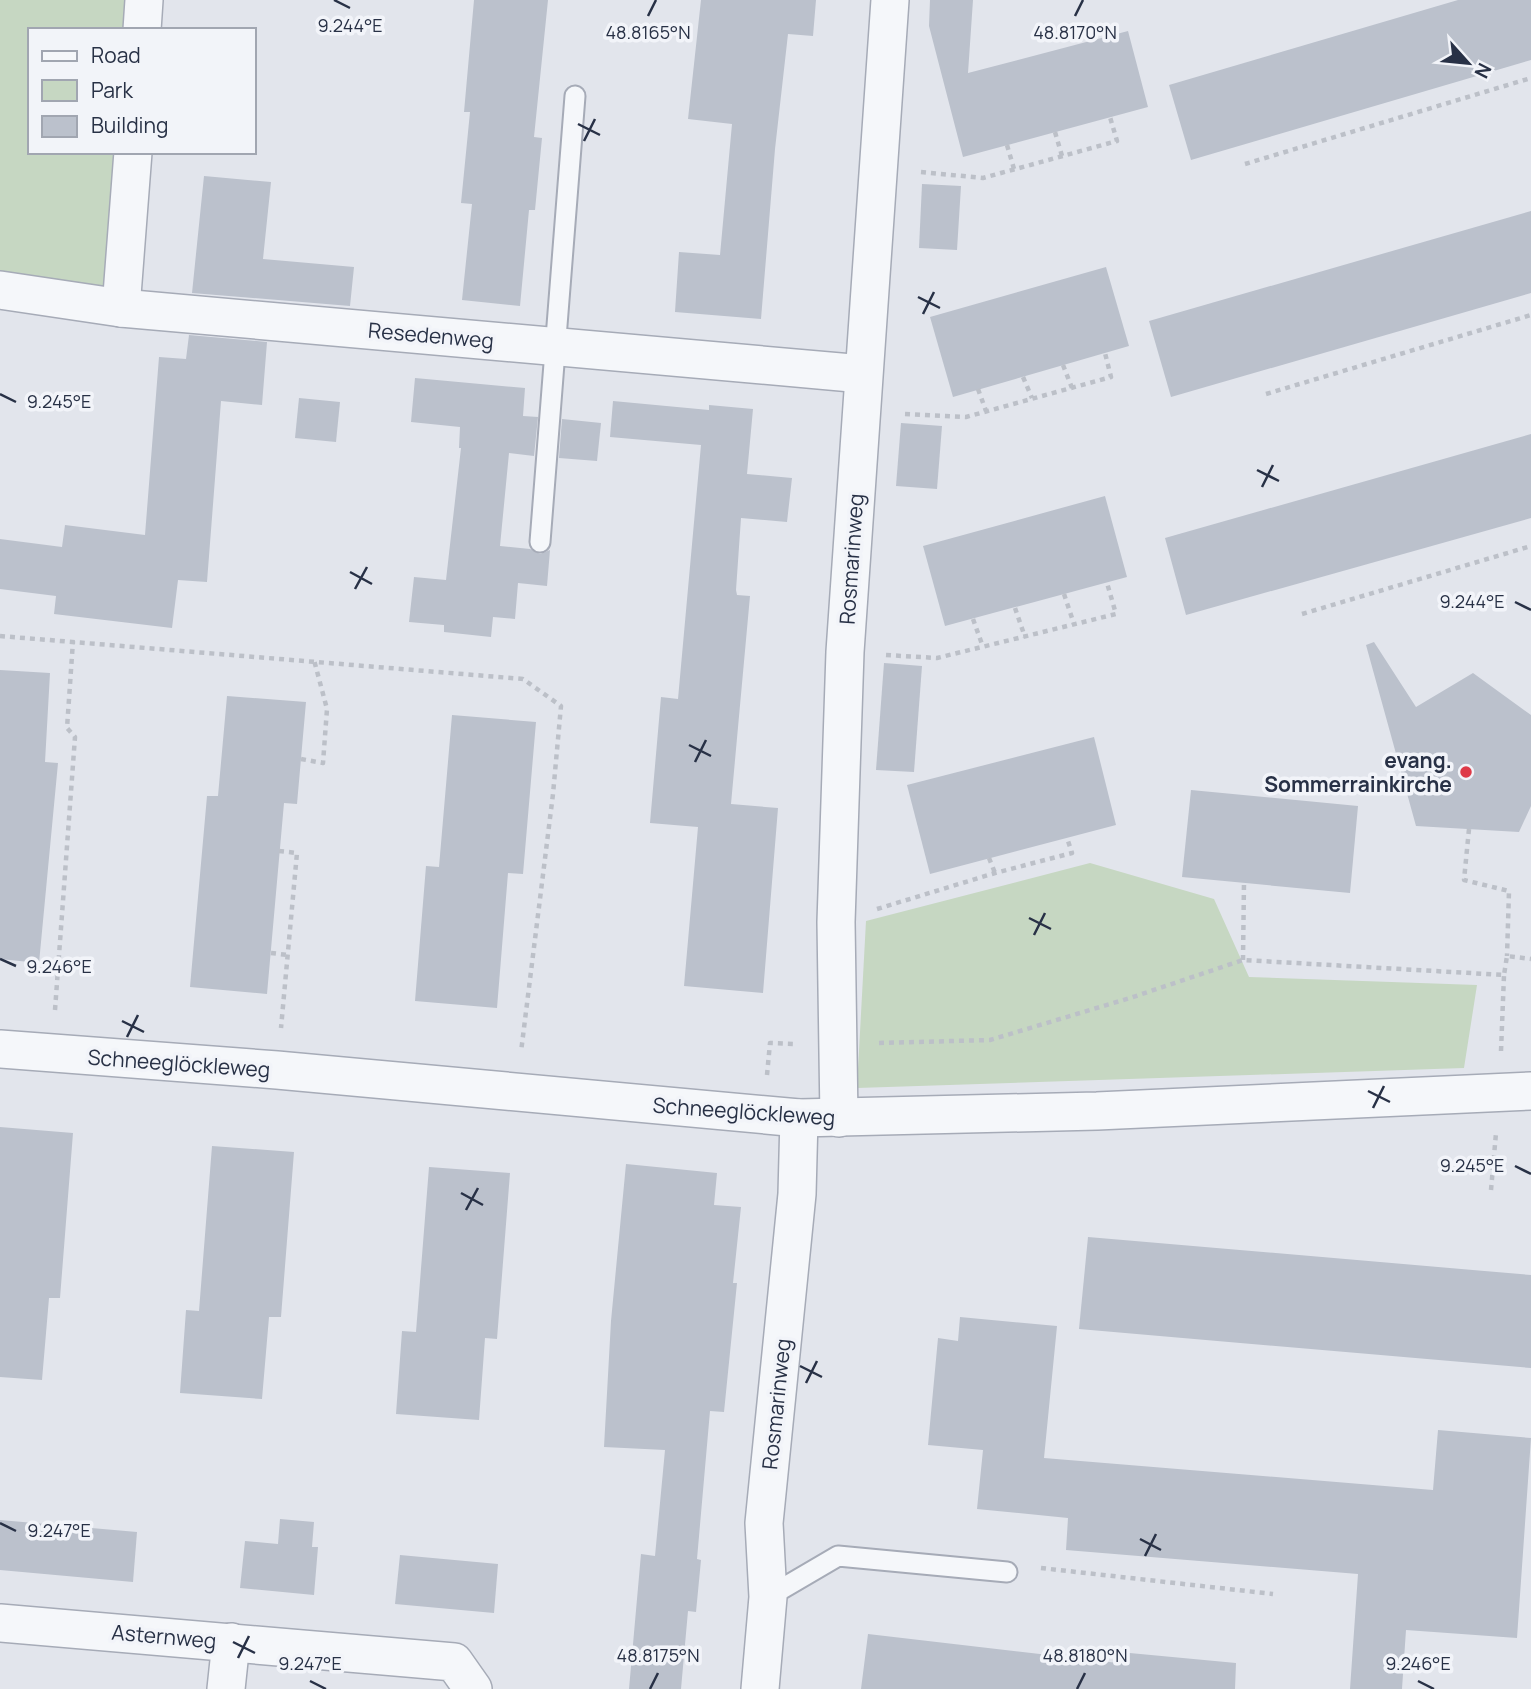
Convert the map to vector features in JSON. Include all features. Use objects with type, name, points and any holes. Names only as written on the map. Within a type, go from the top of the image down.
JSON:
[{"type":"street","points":[[142,28],[144,0]]},
{"type":"street","name":"Rosmarinweg","points":[[839,1118],[836,922],[845,652],[890,0]]},
{"type":"street","points":[[121,308],[133,154]]},
{"type":"street","name":"Resedenweg","points":[[0,290],[121,308],[863,374]]},
{"type":"street","name":"Schneeglöckleweg","points":[[0,1049],[277,1070],[799,1118],[1111,1111],[1531,1091]]},
{"type":"street","name":"Rosmarinweg","points":[[760,1689],[768,1597],[764,1523],[797,1194],[799,1118]]},
{"type":"street","name":"Asternweg","points":[[0,1623],[231,1642],[463,1675]]},
{"type":"street","points":[[226,1689],[231,1642]]},
{"type":"lane","points":[[540,542],[575,96]]},
{"type":"lane","points":[[768,1597],[838,1556],[1007,1572]]},
{"type":"path","points":[[1245,164],[1531,78]]},
{"type":"path","points":[[878,169],[983,178],[1117,141],[1110,117]]},
{"type":"path","points":[[1055,132],[1062,156]]},
{"type":"path","points":[[1007,145],[1014,169]]},
{"type":"path","points":[[1266,394],[1531,315]]},
{"type":"path","points":[[860,411],[966,417],[1111,377],[1105,353]]},
{"type":"path","points":[[1063,365],[1072,388]]},
{"type":"path","points":[[1023,377],[1032,399]]},
{"type":"path","points":[[978,389],[986,411]]},
{"type":"path","points":[[1302,614],[1531,546]]},
{"type":"path","points":[[845,652],[937,658],[1116,614],[1107,583]]},
{"type":"path","points":[[1064,594],[1074,624]]},
{"type":"path","points":[[1015,608],[1025,636]]},
{"type":"path","points":[[973,619],[983,647]]},
{"type":"path","points":[[0,636],[523,679],[561,706],[517,1093]]},
{"type":"path","points":[[51,1053],[75,737],[66,728],[74,641]]},
{"type":"path","points":[[301,759],[323,763],[327,709],[314,660]]},
{"type":"path","points":[[762,1114],[770,1043],[990,1040],[1130,998],[1243,960],[1504,975],[1509,891],[1464,880],[1469,829]]},
{"type":"path","points":[[836,922],[995,873],[1072,853],[1067,838]]},
{"type":"path","points":[[277,1070],[297,853],[279,851]]},
{"type":"path","points":[[989,858],[995,873]]},
{"type":"path","points":[[1243,960],[1244,882]]},
{"type":"path","points":[[271,953],[288,955]]},
{"type":"path","points":[[1507,956],[1531,959]]},
{"type":"green space","points":[[0,0],[144,0],[142,28],[28,28],[28,154],[133,154],[121,308],[0,290]]},
{"type":"green space","points":[[1090,863],[1214,899],[1249,977],[1477,985],[1464,1068],[857,1088],[866,921]]},
{"type":"building","points":[[474,0],[548,0],[534,137],[542,138],[535,210],[529,210],[520,306],[462,300],[472,204],[461,203],[470,112],[464,112]]},
{"type":"building","points":[[701,0],[816,0],[813,36],[788,34],[761,319],[675,312],[679,252],[720,255],[732,124],[688,119]]},
{"type":"building","points":[[930,0],[973,0],[968,73],[1128,31],[1148,107],[963,157],[929,26]]},
{"type":"building","points":[[1458,0],[1531,0],[1531,60],[1191,160],[1169,85]]},
{"type":"building","points":[[204,176],[271,182],[263,259],[354,267],[350,306],[192,293]]},
{"type":"building","points":[[922,184],[961,186],[957,250],[919,248]]},
{"type":"building","points":[[1531,211],[1531,293],[1171,397],[1149,321]]},
{"type":"building","points":[[1106,267],[1129,346],[953,397],[930,317]]},
{"type":"building","points":[[189,335],[267,342],[262,405],[221,401],[207,582],[178,580],[172,628],[54,614],[56,596],[0,589],[0,539],[62,547],[65,525],[145,535],[159,357],[186,359]]},
{"type":"building","points":[[415,378],[525,388],[523,416],[538,417],[534,456],[509,453],[500,546],[530,549],[540,554],[550,550],[547,586],[518,583],[515,619],[493,617],[491,637],[444,632],[444,625],[409,622],[414,577],[446,580],[461,448],[460,427],[411,422]]},
{"type":"building","points":[[299,398],[340,402],[336,442],[295,438]]},
{"type":"building","points":[[613,401],[709,410],[709,405],[753,409],[747,474],[792,478],[787,522],[741,518],[736,590],[737,595],[750,596],[731,804],[778,808],[763,993],[684,986],[698,827],[650,823],[661,697],[678,699],[701,445],[610,437]]},
{"type":"building","points":[[562,419],[601,423],[597,461],[559,458]]},
{"type":"building","points":[[901,423],[942,426],[937,489],[896,486]]},
{"type":"building","points":[[1531,434],[1531,518],[1186,615],[1165,538]]},
{"type":"building","points":[[1105,496],[1127,577],[945,626],[923,546]]},
{"type":"building","name":"evang. Sommerrainkirche","points":[[1374,642],[1416,707],[1473,673],[1531,715],[1531,806],[1519,832],[1416,826],[1366,645]]},
{"type":"building","points":[[884,663],[922,666],[914,772],[876,770]]},
{"type":"building","points":[[0,670],[50,673],[45,762],[58,763],[39,963],[0,959]]},
{"type":"building","points":[[227,696],[306,702],[297,804],[284,803],[267,994],[190,987],[207,796],[218,796]]},
{"type":"building","points":[[452,715],[536,722],[523,874],[508,873],[497,1008],[415,1001],[426,866],[439,867]]},
{"type":"building","points":[[1094,737],[1116,825],[930,874],[907,785]]},
{"type":"building","points":[[1191,790],[1358,806],[1350,893],[1182,877]]},
{"type":"building","points":[[0,1127],[73,1133],[60,1298],[49,1298],[42,1380],[0,1377]]},
{"type":"building","points":[[212,1146],[294,1152],[281,1317],[269,1317],[262,1399],[180,1393],[186,1310],[199,1311]]},
{"type":"building","points":[[626,1164],[717,1173],[714,1205],[741,1207],[733,1283],[737,1283],[724,1412],[710,1411],[697,1559],[701,1560],[696,1612],[688,1611],[681,1689],[629,1689],[641,1554],[655,1556],[665,1450],[604,1447],[611,1321]]},
{"type":"building","points":[[429,1167],[510,1173],[497,1339],[485,1338],[479,1420],[396,1414],[402,1331],[416,1332]]},
{"type":"building","points":[[1088,1237],[1531,1275],[1531,1368],[1079,1329]]},
{"type":"building","points":[[960,1317],[1057,1326],[1044,1458],[1433,1490],[1438,1430],[1531,1438],[1517,1638],[1406,1630],[1402,1689],[1350,1689],[1358,1574],[1066,1550],[1068,1518],[977,1509],[983,1450],[928,1445],[938,1338],[958,1341]]},
{"type":"building","points":[[280,1519],[314,1522],[312,1547],[318,1547],[314,1595],[240,1588],[245,1541],[278,1544]]},
{"type":"building","points":[[0,1520],[137,1532],[133,1582],[0,1570]]},
{"type":"building","points":[[400,1555],[498,1564],[494,1613],[395,1604]]},
{"type":"building","points":[[868,1634],[1118,1663],[1119,1652],[1236,1663],[1235,1689],[861,1689]]},
{"type":"place","name":"evang. Sommerrainkirche","points":[[1466,772]]}]
